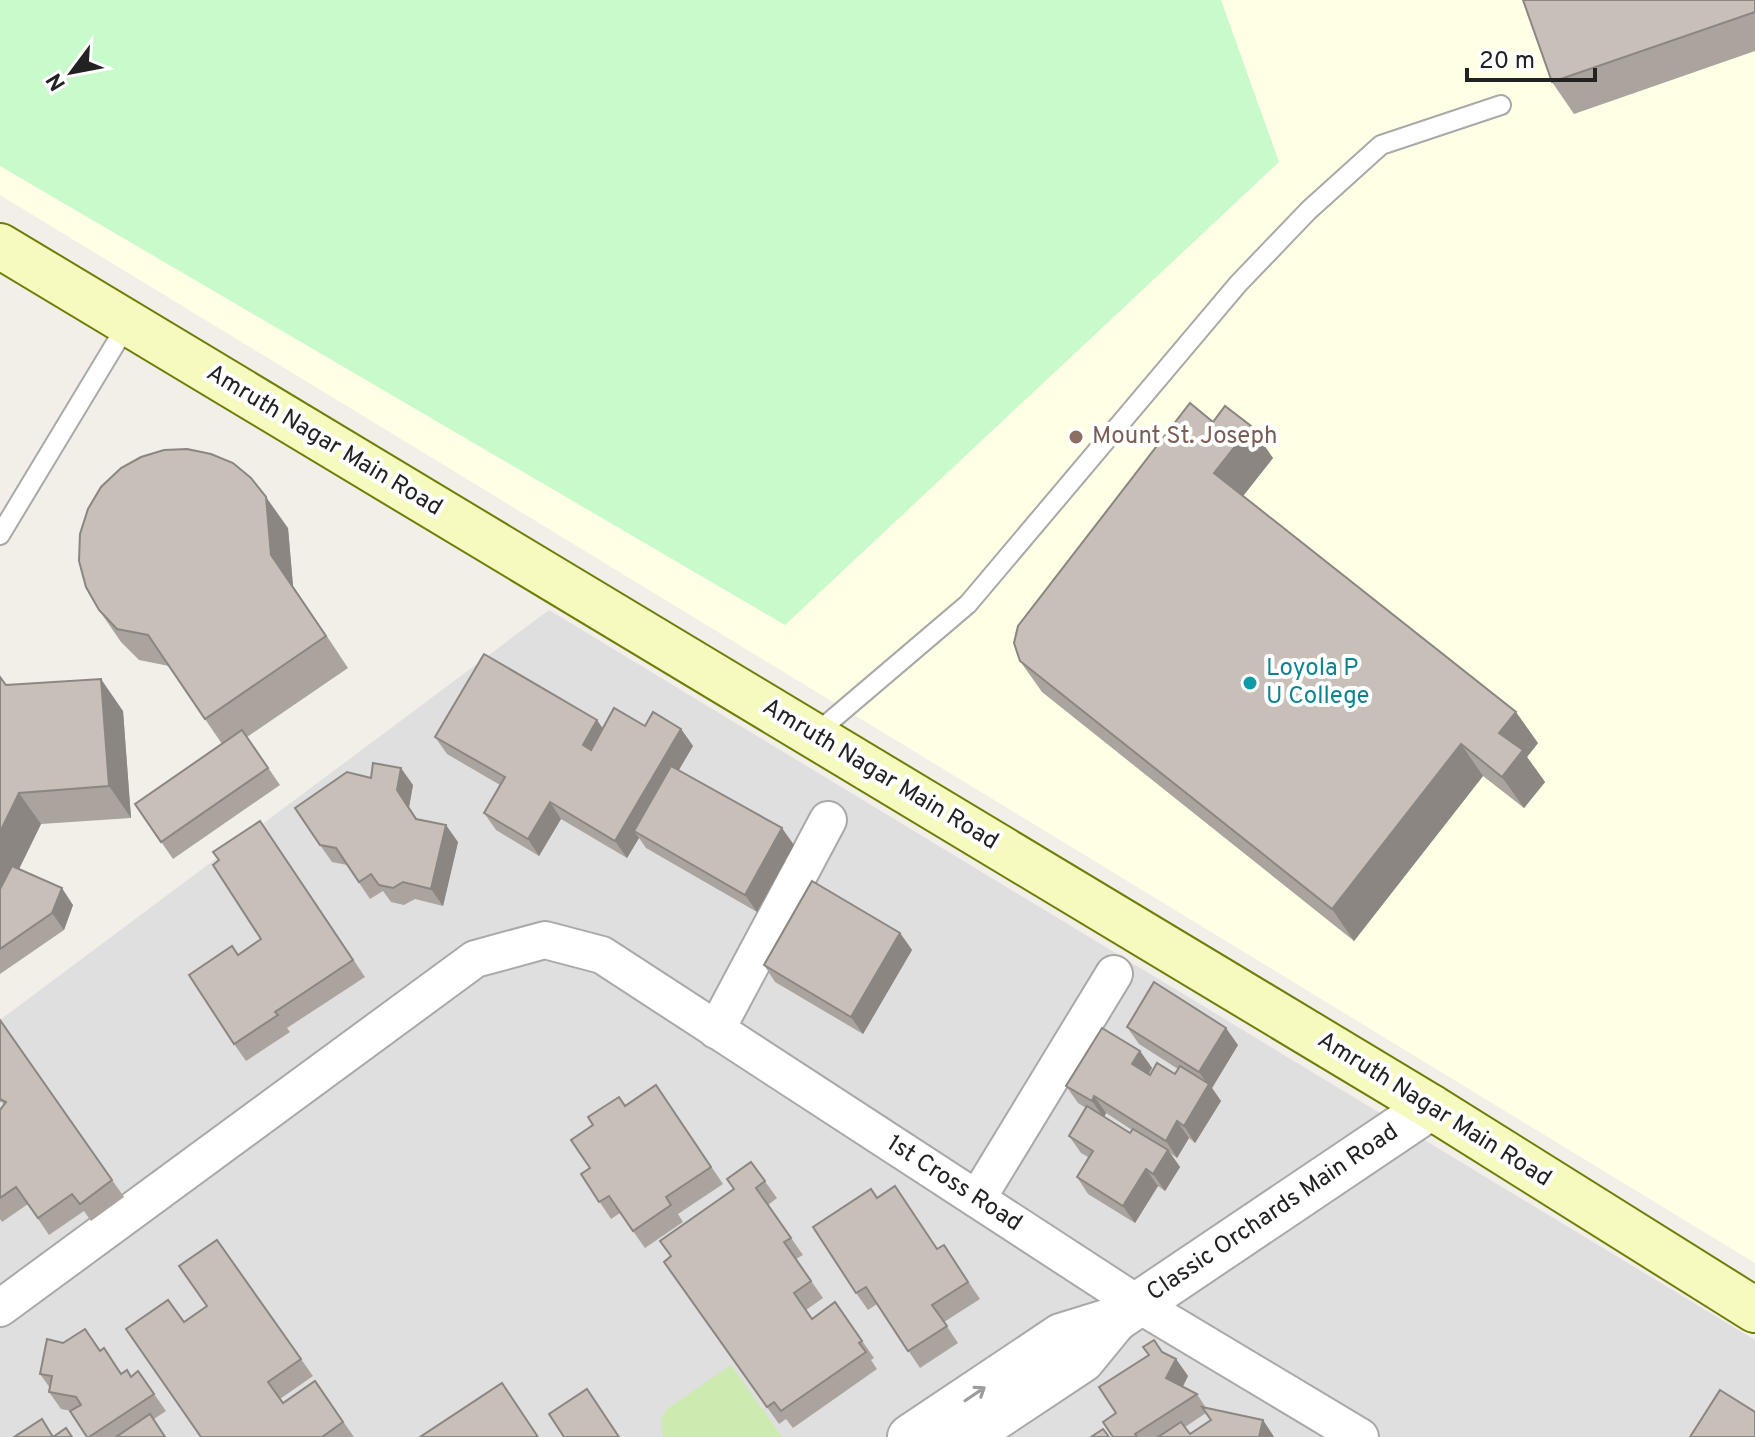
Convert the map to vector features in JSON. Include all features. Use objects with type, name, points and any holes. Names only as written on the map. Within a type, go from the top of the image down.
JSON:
[{"type":"main road","name":"Amruth Nagar Main Road","points":[[0,246],[1431,1107],[1755,1310]]},
{"type":"street","points":[[716,1030],[828,820]]},
{"type":"street","name":"1st Cross Road","points":[[0,1308],[475,959],[545,940],[602,955],[977,1199],[1127,1312],[1360,1437]]},
{"type":"street","points":[[977,1199],[1114,974]]},
{"type":"street","name":"Classic Orchards Main Road","points":[[966,1437],[1082,1360],[1127,1312],[1431,1107]]},
{"type":"street","name":"Classic Orchards Main Road","points":[[910,1437],[1061,1336],[1127,1312]]},
{"type":"lane","points":[[814,735],[968,604],[1238,284],[1319,201],[1381,145],[1501,105]]},
{"type":"lane","points":[[0,535],[128,323]]},
{"type":"shaded area","name":"Mount St. Joseph","points":[[0,0],[1755,0],[1755,1263],[0,195]]},
{"type":"shaded area","points":[[549,610],[1755,1340],[1755,1437],[0,1437],[0,1020]]},
{"type":"green space","points":[[0,0],[1221,0],[1279,162],[785,625],[0,166]]},
{"type":"green space","points":[[731,1365],[782,1437],[663,1437],[661,1419],[667,1409]]},
{"type":"building","points":[[1523,0],[1755,0],[1755,12],[1552,82]]},
{"type":"building","name":"Loyola P U College","points":[[1190,403],[1213,422],[1225,406],[1251,426],[1214,473],[1516,712],[1499,733],[1523,750],[1502,777],[1461,744],[1332,909],[1020,661],[1014,643],[1018,626]]},
{"type":"building","points":[[187,449],[233,463],[251,478],[266,497],[271,555],[326,636],[205,719],[148,635],[117,629],[99,610],[86,587],[79,561],[80,534],[88,509],[101,487],[121,468],[141,457],[164,450]]},
{"type":"building","points":[[484,654],[597,720],[583,745],[591,750],[614,708],[645,726],[653,712],[681,729],[615,841],[550,802],[528,839],[484,813],[505,777],[435,737]]},
{"type":"building","points":[[0,677],[6,685],[101,679],[109,786],[19,793],[0,832]]},
{"type":"building","points":[[242,730],[268,768],[161,842],[135,804]]},
{"type":"building","points":[[373,763],[401,768],[397,790],[416,819],[446,825],[431,889],[403,882],[393,888],[379,885],[371,874],[359,882],[336,848],[320,845],[295,808],[347,772],[371,778]]},
{"type":"building","points":[[671,766],[782,828],[745,895],[634,831]]},
{"type":"building","points":[[260,821],[353,960],[275,1012],[278,1015],[234,1044],[189,975],[232,946],[238,955],[261,939],[213,865],[219,860],[213,852]]},
{"type":"building","points":[[12,866],[62,888],[52,913],[0,949],[0,889]]},
{"type":"building","points":[[812,881],[900,933],[851,1017],[764,965]]},
{"type":"building","points":[[1154,982],[1226,1028],[1199,1072],[1127,1027]]},
{"type":"building","points":[[0,1020],[112,1180],[80,1204],[72,1194],[38,1218],[16,1187],[0,1198],[0,1110],[6,1102],[0,1099]]},
{"type":"building","points":[[1102,1028],[1140,1051],[1132,1064],[1150,1075],[1157,1063],[1175,1074],[1180,1066],[1209,1084],[1184,1126],[1177,1121],[1166,1141],[1094,1096],[1092,1101],[1066,1086]]},
{"type":"building","points":[[656,1085],[711,1167],[666,1197],[671,1205],[633,1231],[609,1196],[599,1202],[581,1174],[590,1168],[571,1140],[593,1125],[588,1117],[619,1097],[625,1106]]},
{"type":"building","points":[[1087,1106],[1130,1133],[1133,1129],[1168,1150],[1153,1174],[1146,1169],[1123,1206],[1077,1177],[1093,1151],[1069,1136]]},
{"type":"building","points":[[751,1162],[765,1181],[756,1188],[791,1238],[784,1242],[811,1281],[794,1293],[812,1319],[835,1302],[866,1352],[781,1411],[774,1402],[767,1407],[664,1262],[671,1256],[660,1241],[734,1189],[727,1179]]},
{"type":"building","points":[[895,1186],[937,1249],[944,1245],[968,1282],[932,1305],[947,1326],[908,1351],[866,1287],[856,1293],[813,1227],[871,1189],[877,1198]]},
{"type":"building","points":[[217,1240],[301,1359],[268,1382],[283,1403],[315,1381],[343,1422],[322,1437],[201,1437],[126,1329],[168,1300],[184,1322],[207,1306],[179,1266]]},
{"type":"building","points":[[85,1329],[100,1351],[104,1348],[121,1374],[127,1370],[131,1377],[138,1371],[154,1394],[89,1437],[70,1411],[81,1405],[76,1397],[49,1392],[52,1376],[40,1374],[47,1339],[63,1343]]},
{"type":"building","points":[[1154,1340],[1162,1352],[1176,1359],[1166,1378],[1197,1394],[1135,1434],[1137,1437],[1113,1437],[1103,1422],[1116,1413],[1099,1387],[1149,1355],[1143,1347]]},
{"type":"building","points":[[502,1383],[538,1437],[420,1437]]},
{"type":"building","points":[[587,1389],[619,1437],[564,1437],[549,1414]]},
{"type":"building","points":[[1720,1390],[1755,1412],[1755,1437],[1690,1437]]},
{"type":"building","points":[[1202,1407],[1263,1420],[1259,1437],[1158,1437],[1181,1422],[1190,1434],[1211,1420]]},
{"type":"building","points":[[150,1414],[165,1437],[116,1437]]},
{"type":"building","points":[[42,1419],[53,1437],[14,1437]]},
{"type":"building","points":[[66,1428],[72,1437],[53,1437]]},
{"type":"building","points":[[1103,1429],[1109,1437],[1091,1437]]},
{"type":"place","name":"Mount St. Joseph","points":[[1076,437]]},
{"type":"place","name":"Loyola P U College","points":[[1250,683]]}]
